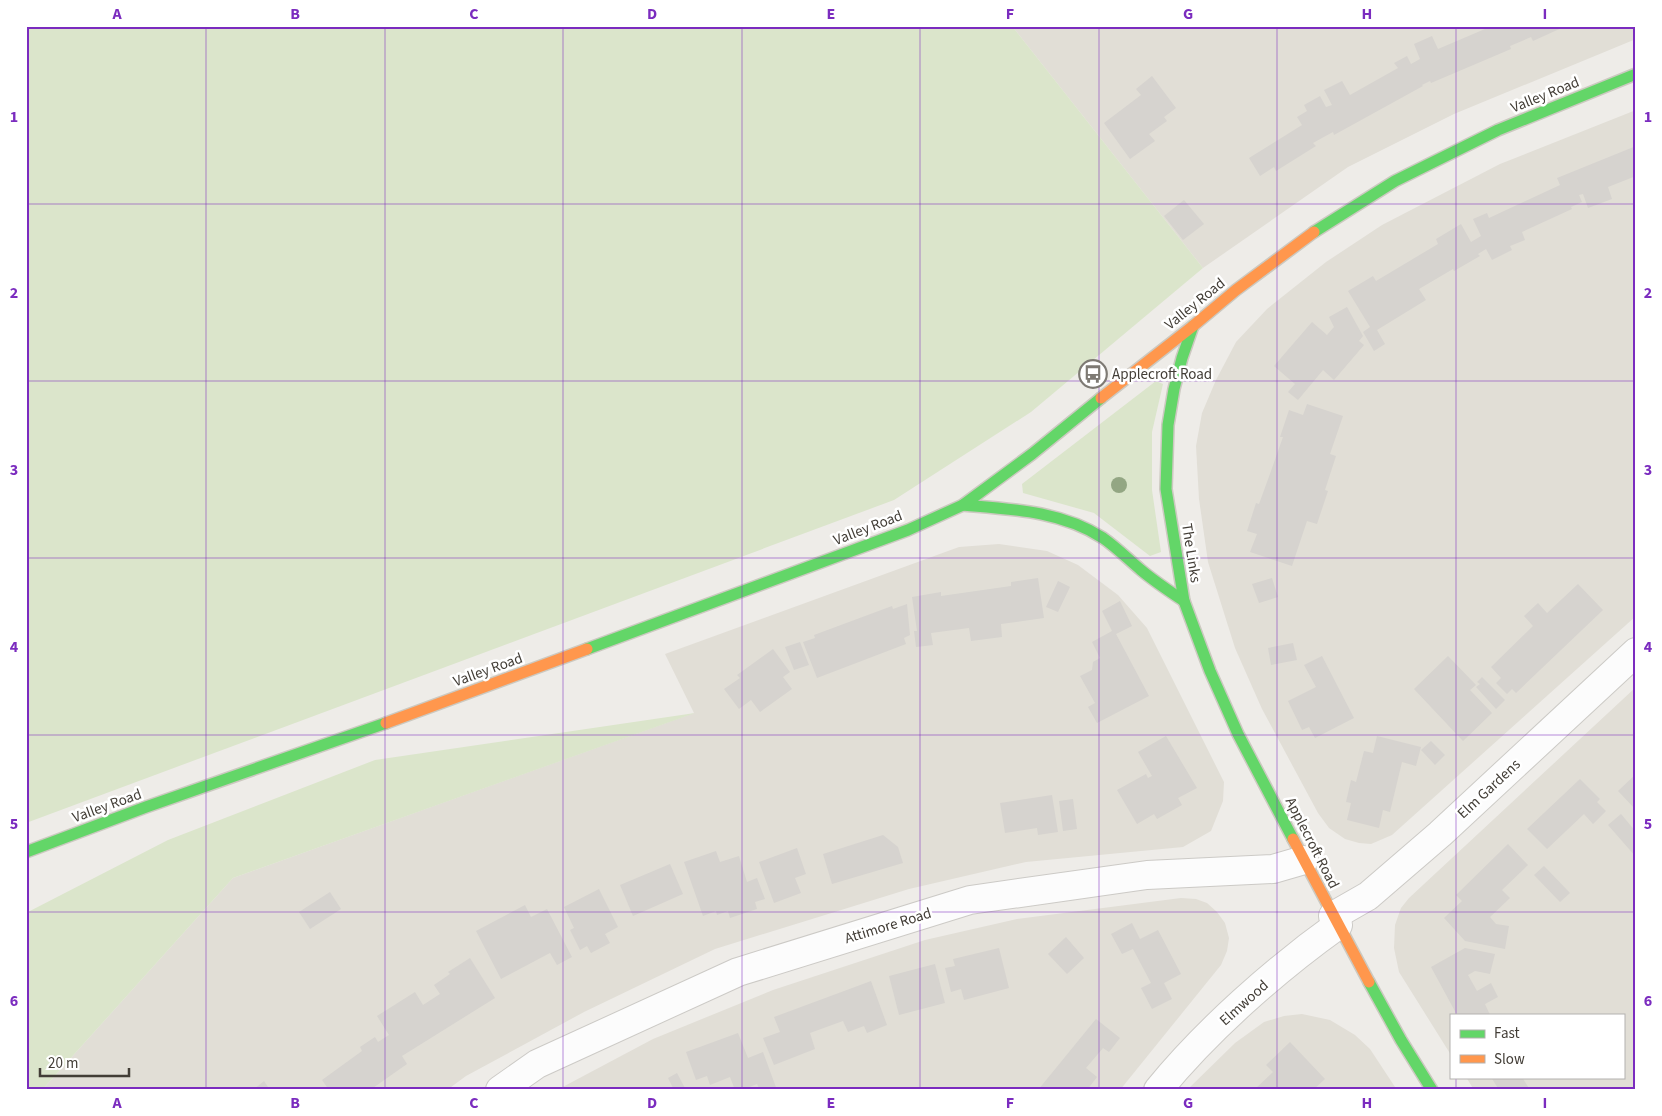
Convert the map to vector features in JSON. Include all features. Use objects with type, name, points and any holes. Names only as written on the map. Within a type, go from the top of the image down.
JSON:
[{"type":"main road","name":"Valley Road","points":[[26,852],[146,807],[400,718],[549,663],[908,530],[963,505],[1032,454],[1236,290],[1312,232],[1395,180],[1498,130],[1636,74]]},
{"type":"main road","name":"The Links","points":[[1184,601],[1166,489],[1168,425],[1174,389],[1193,326]]},
{"type":"main road","name":"The Links","points":[[963,505],[1044,514],[1073,523],[1100,536],[1151,579],[1184,601]]},
{"type":"main road","name":"Applecroft Road","points":[[1184,601],[1210,671],[1238,734],[1335,920],[1401,1040],[1432,1090]]},
{"type":"street","name":"Elm Gardens","points":[[1335,920],[1368,896],[1440,834],[1636,652]]},
{"type":"street","name":"Attimore Road","points":[[500,1090],[537,1064],[738,972],[970,900],[1147,875],[1273,869],[1304,860]]},
{"type":"street","name":"Elmwood","points":[[1158,1090],[1180,1063],[1241,1004],[1315,940],[1335,920]]},
{"type":"shaded area","points":[[1012,26],[1636,26],[1636,39],[1454,114],[1348,167],[1203,268]]},
{"type":"shaded area","points":[[1636,110],[1636,616],[1392,835],[1371,844],[1345,839],[1329,828],[1318,813],[1262,709],[1235,648],[1208,562],[1199,499],[1196,446],[1202,413],[1216,380],[1236,342],[1267,309],[1326,262],[1382,225],[1500,164]]},
{"type":"shaded area","points":[[999,544],[1047,551],[1078,565],[1118,595],[1147,628],[1224,782],[1223,801],[1211,831],[1183,847],[1026,862],[909,889],[715,949],[584,1012],[466,1076],[447,1090],[42,1090],[233,878],[694,713],[665,654],[959,547]]},
{"type":"shaded area","points":[[1636,687],[1636,1090],[1474,1090],[1467,1078],[1624,1078],[1624,1014],[1450,1014],[1450,1053],[1399,972],[1394,948],[1395,925],[1401,908],[1409,898]]},
{"type":"shaded area","points":[[1181,898],[1196,899],[1207,903],[1217,912],[1225,923],[1229,938],[1227,951],[1221,965],[1120,1090],[557,1090],[653,1039],[773,990],[925,940],[1017,919]]},
{"type":"shaded area","points":[[1302,1014],[1330,1020],[1355,1035],[1370,1049],[1397,1090],[1187,1090],[1235,1043],[1264,1022],[1284,1016]]},
{"type":"green space","points":[[26,26],[1012,26],[1203,268],[1031,412],[894,500],[26,823]]},
{"type":"green space","points":[[1156,381],[1163,384],[1152,432],[1152,490],[1161,552],[1150,556],[1094,513],[1023,493],[1022,484]]},
{"type":"green space","points":[[695,713],[233,878],[42,1090],[26,1090],[26,913],[168,840],[375,760]]},
{"type":"building","points":[[1492,26],[1566,26],[1533,41],[1531,37],[1510,46],[1511,49],[1431,83],[1430,81],[1422,85],[1334,135],[1333,132],[1313,143],[1316,146],[1276,171],[1274,167],[1260,176],[1249,158],[1302,125],[1297,117],[1307,111],[1304,105],[1320,96],[1326,107],[1332,105],[1324,90],[1342,81],[1350,95],[1398,68],[1394,63],[1407,56],[1411,64],[1420,59],[1414,44],[1432,36],[1438,49]]},
{"type":"building","points":[[1152,76],[1176,108],[1164,117],[1167,121],[1149,134],[1155,141],[1130,159],[1104,123],[1141,95],[1136,89]]},
{"type":"building","points":[[1636,146],[1636,176],[1608,187],[1612,199],[1588,208],[1583,194],[1579,195],[1582,202],[1571,207],[1572,209],[1522,232],[1525,240],[1510,246],[1512,250],[1492,260],[1486,249],[1478,254],[1480,256],[1419,289],[1426,300],[1377,330],[1385,344],[1374,351],[1363,332],[1370,327],[1348,291],[1373,276],[1376,281],[1438,244],[1436,239],[1461,224],[1471,242],[1481,236],[1473,219],[1487,213],[1489,218],[1560,185],[1557,178]]},
{"type":"building","points":[[1184,200],[1204,224],[1183,240],[1164,216]]},
{"type":"building","points":[[1347,307],[1363,336],[1359,341],[1364,345],[1334,380],[1323,370],[1298,400],[1288,392],[1295,384],[1274,366],[1312,322],[1327,335],[1334,327],[1329,317]]},
{"type":"building","points":[[1307,404],[1343,416],[1330,454],[1336,456],[1325,490],[1328,491],[1317,524],[1307,521],[1292,566],[1250,552],[1257,534],[1247,531],[1256,503],[1259,504],[1283,437],[1280,437],[1289,410],[1303,415]]},
{"type":"building","points":[[1038,578],[1044,618],[1001,624],[1002,637],[971,641],[969,628],[931,633],[933,645],[916,647],[914,631],[917,631],[912,597],[941,592],[941,596],[1011,586],[1011,582]]},
{"type":"building","points":[[1272,578],[1278,597],[1259,603],[1252,584]]},
{"type":"building","points":[[1058,581],[1070,587],[1058,612],[1046,607]]},
{"type":"building","points":[[1578,584],[1603,610],[1516,693],[1512,689],[1507,694],[1496,683],[1501,678],[1491,667],[1533,626],[1524,616],[1538,603],[1547,613]]},
{"type":"building","points":[[1120,601],[1132,626],[1116,634],[1149,696],[1097,723],[1088,707],[1095,703],[1080,676],[1092,670],[1093,662],[1100,658],[1092,642],[1112,631],[1102,611]]},
{"type":"building","points":[[907,604],[910,635],[904,638],[906,644],[817,678],[803,642],[815,638],[814,635],[892,606],[893,609]]},
{"type":"building","points":[[800,642],[809,665],[794,670],[785,647]]},
{"type":"building","points":[[1293,643],[1297,660],[1271,665],[1268,648]]},
{"type":"building","points":[[773,649],[790,672],[783,677],[792,689],[760,712],[751,700],[739,709],[724,689],[740,678],[737,675]]},
{"type":"building","points":[[1322,656],[1354,718],[1315,738],[1309,727],[1302,730],[1288,701],[1316,687],[1304,665]]},
{"type":"building","points":[[1448,656],[1476,685],[1470,690],[1492,713],[1463,741],[1414,689]]},
{"type":"building","points":[[1482,677],[1505,700],[1496,709],[1476,687],[1480,684],[1477,682]]},
{"type":"building","points":[[1166,736],[1197,788],[1178,798],[1182,805],[1157,819],[1154,814],[1137,824],[1117,790],[1146,774],[1148,778],[1152,776],[1138,752]]},
{"type":"building","points":[[1377,736],[1421,747],[1416,766],[1402,762],[1390,812],[1383,810],[1379,828],[1347,820],[1351,803],[1346,802],[1351,780],[1356,782],[1364,751],[1373,753]]},
{"type":"building","points":[[1431,741],[1445,755],[1435,765],[1421,750]]},
{"type":"building","points":[[1636,774],[1636,810],[1618,791]]},
{"type":"building","points":[[1580,779],[1600,799],[1597,802],[1606,811],[1593,824],[1584,814],[1547,849],[1527,829]]},
{"type":"building","points":[[1052,795],[1058,832],[1038,835],[1037,828],[1005,833],[1000,803]]},
{"type":"building","points":[[1073,799],[1077,829],[1063,831],[1059,801]]},
{"type":"building","points":[[1621,814],[1636,832],[1636,857],[1608,825]]},
{"type":"building","points":[[883,835],[898,847],[903,863],[832,884],[823,854]]},
{"type":"building","points":[[1508,844],[1528,865],[1502,890],[1510,898],[1490,917],[1496,924],[1509,926],[1505,949],[1465,941],[1444,918],[1462,901],[1456,895]]},
{"type":"building","points":[[797,848],[806,874],[795,878],[801,893],[774,903],[759,862]]},
{"type":"building","points":[[716,851],[720,862],[739,856],[747,882],[757,878],[765,899],[755,902],[757,909],[730,918],[728,911],[717,915],[716,911],[703,916],[684,862]]},
{"type":"building","points":[[670,864],[683,894],[633,916],[620,885]]},
{"type":"building","points":[[1544,866],[1570,893],[1560,902],[1534,875]]},
{"type":"building","points":[[599,889],[618,927],[605,934],[610,943],[591,953],[587,946],[580,950],[570,930],[574,928],[564,907]]},
{"type":"building","points":[[330,892],[341,909],[310,929],[299,912]]},
{"type":"building","points":[[525,905],[531,917],[547,909],[572,957],[557,965],[550,953],[501,979],[476,931]]},
{"type":"building","points":[[1132,923],[1140,939],[1158,930],[1181,974],[1164,983],[1172,999],[1152,1009],[1141,988],[1151,983],[1133,949],[1122,954],[1111,934]]},
{"type":"building","points":[[1066,937],[1084,958],[1067,974],[1048,954]]},
{"type":"building","points":[[999,948],[1009,988],[964,1000],[961,989],[951,992],[945,968],[955,966],[953,959]]},
{"type":"building","points":[[1465,948],[1495,954],[1490,974],[1475,971],[1468,975],[1477,991],[1491,983],[1498,997],[1485,1004],[1490,1014],[1456,1014],[1431,967]]},
{"type":"building","points":[[470,958],[495,998],[402,1056],[407,1064],[370,1090],[329,1090],[322,1080],[362,1051],[360,1047],[375,1037],[378,1042],[389,1035],[377,1016],[415,992],[423,1005],[440,994],[434,985],[450,974],[448,972]]},
{"type":"building","points":[[935,964],[945,1003],[899,1015],[889,976]]},
{"type":"building","points":[[871,981],[887,1025],[867,1033],[864,1026],[848,1032],[843,1021],[810,1033],[815,1049],[774,1065],[763,1038],[780,1032],[774,1017]]},
{"type":"building","points":[[1096,1019],[1120,1038],[1109,1052],[1103,1048],[1086,1068],[1097,1077],[1087,1090],[1038,1090]]},
{"type":"building","points":[[738,1033],[748,1058],[763,1052],[777,1090],[760,1090],[757,1084],[742,1090],[735,1090],[730,1077],[710,1085],[707,1076],[696,1080],[686,1052]]},
{"type":"building","points":[[1290,1042],[1325,1079],[1313,1090],[1254,1090],[1273,1072],[1266,1065]]},
{"type":"building","points":[[677,1073],[686,1090],[674,1090],[668,1078]]},
{"type":"building","points":[[1492,1078],[1523,1078],[1530,1090],[1499,1090]]},
{"type":"building","points":[[264,1081],[270,1090],[253,1090]]},
{"type":"traffic: fast","points":[[1314,232],[1395,181],[1498,130],[1636,74]]},
{"type":"traffic: fast","points":[[1193,326],[1174,389],[1168,425],[1166,489],[1184,601],[1210,671],[1238,734],[1293,839]]},
{"type":"traffic: fast","points":[[587,649],[908,530],[963,505],[1032,454],[1101,398]]},
{"type":"traffic: fast","points":[[963,505],[1035,513],[1070,522],[1087,529],[1103,538],[1146,574],[1184,601]]},
{"type":"traffic: fast","points":[[26,852],[146,807],[386,723]]},
{"type":"traffic: fast","points":[[1369,982],[1401,1040],[1432,1090]]},
{"type":"traffic: slow","points":[[1101,398],[1236,290],[1314,232]]},
{"type":"traffic: slow","points":[[386,723],[587,649]]},
{"type":"traffic: slow","points":[[1293,839],[1369,982]]},
{"type":"place","name":"Applecroft Road","points":[[1093,374]]}]
